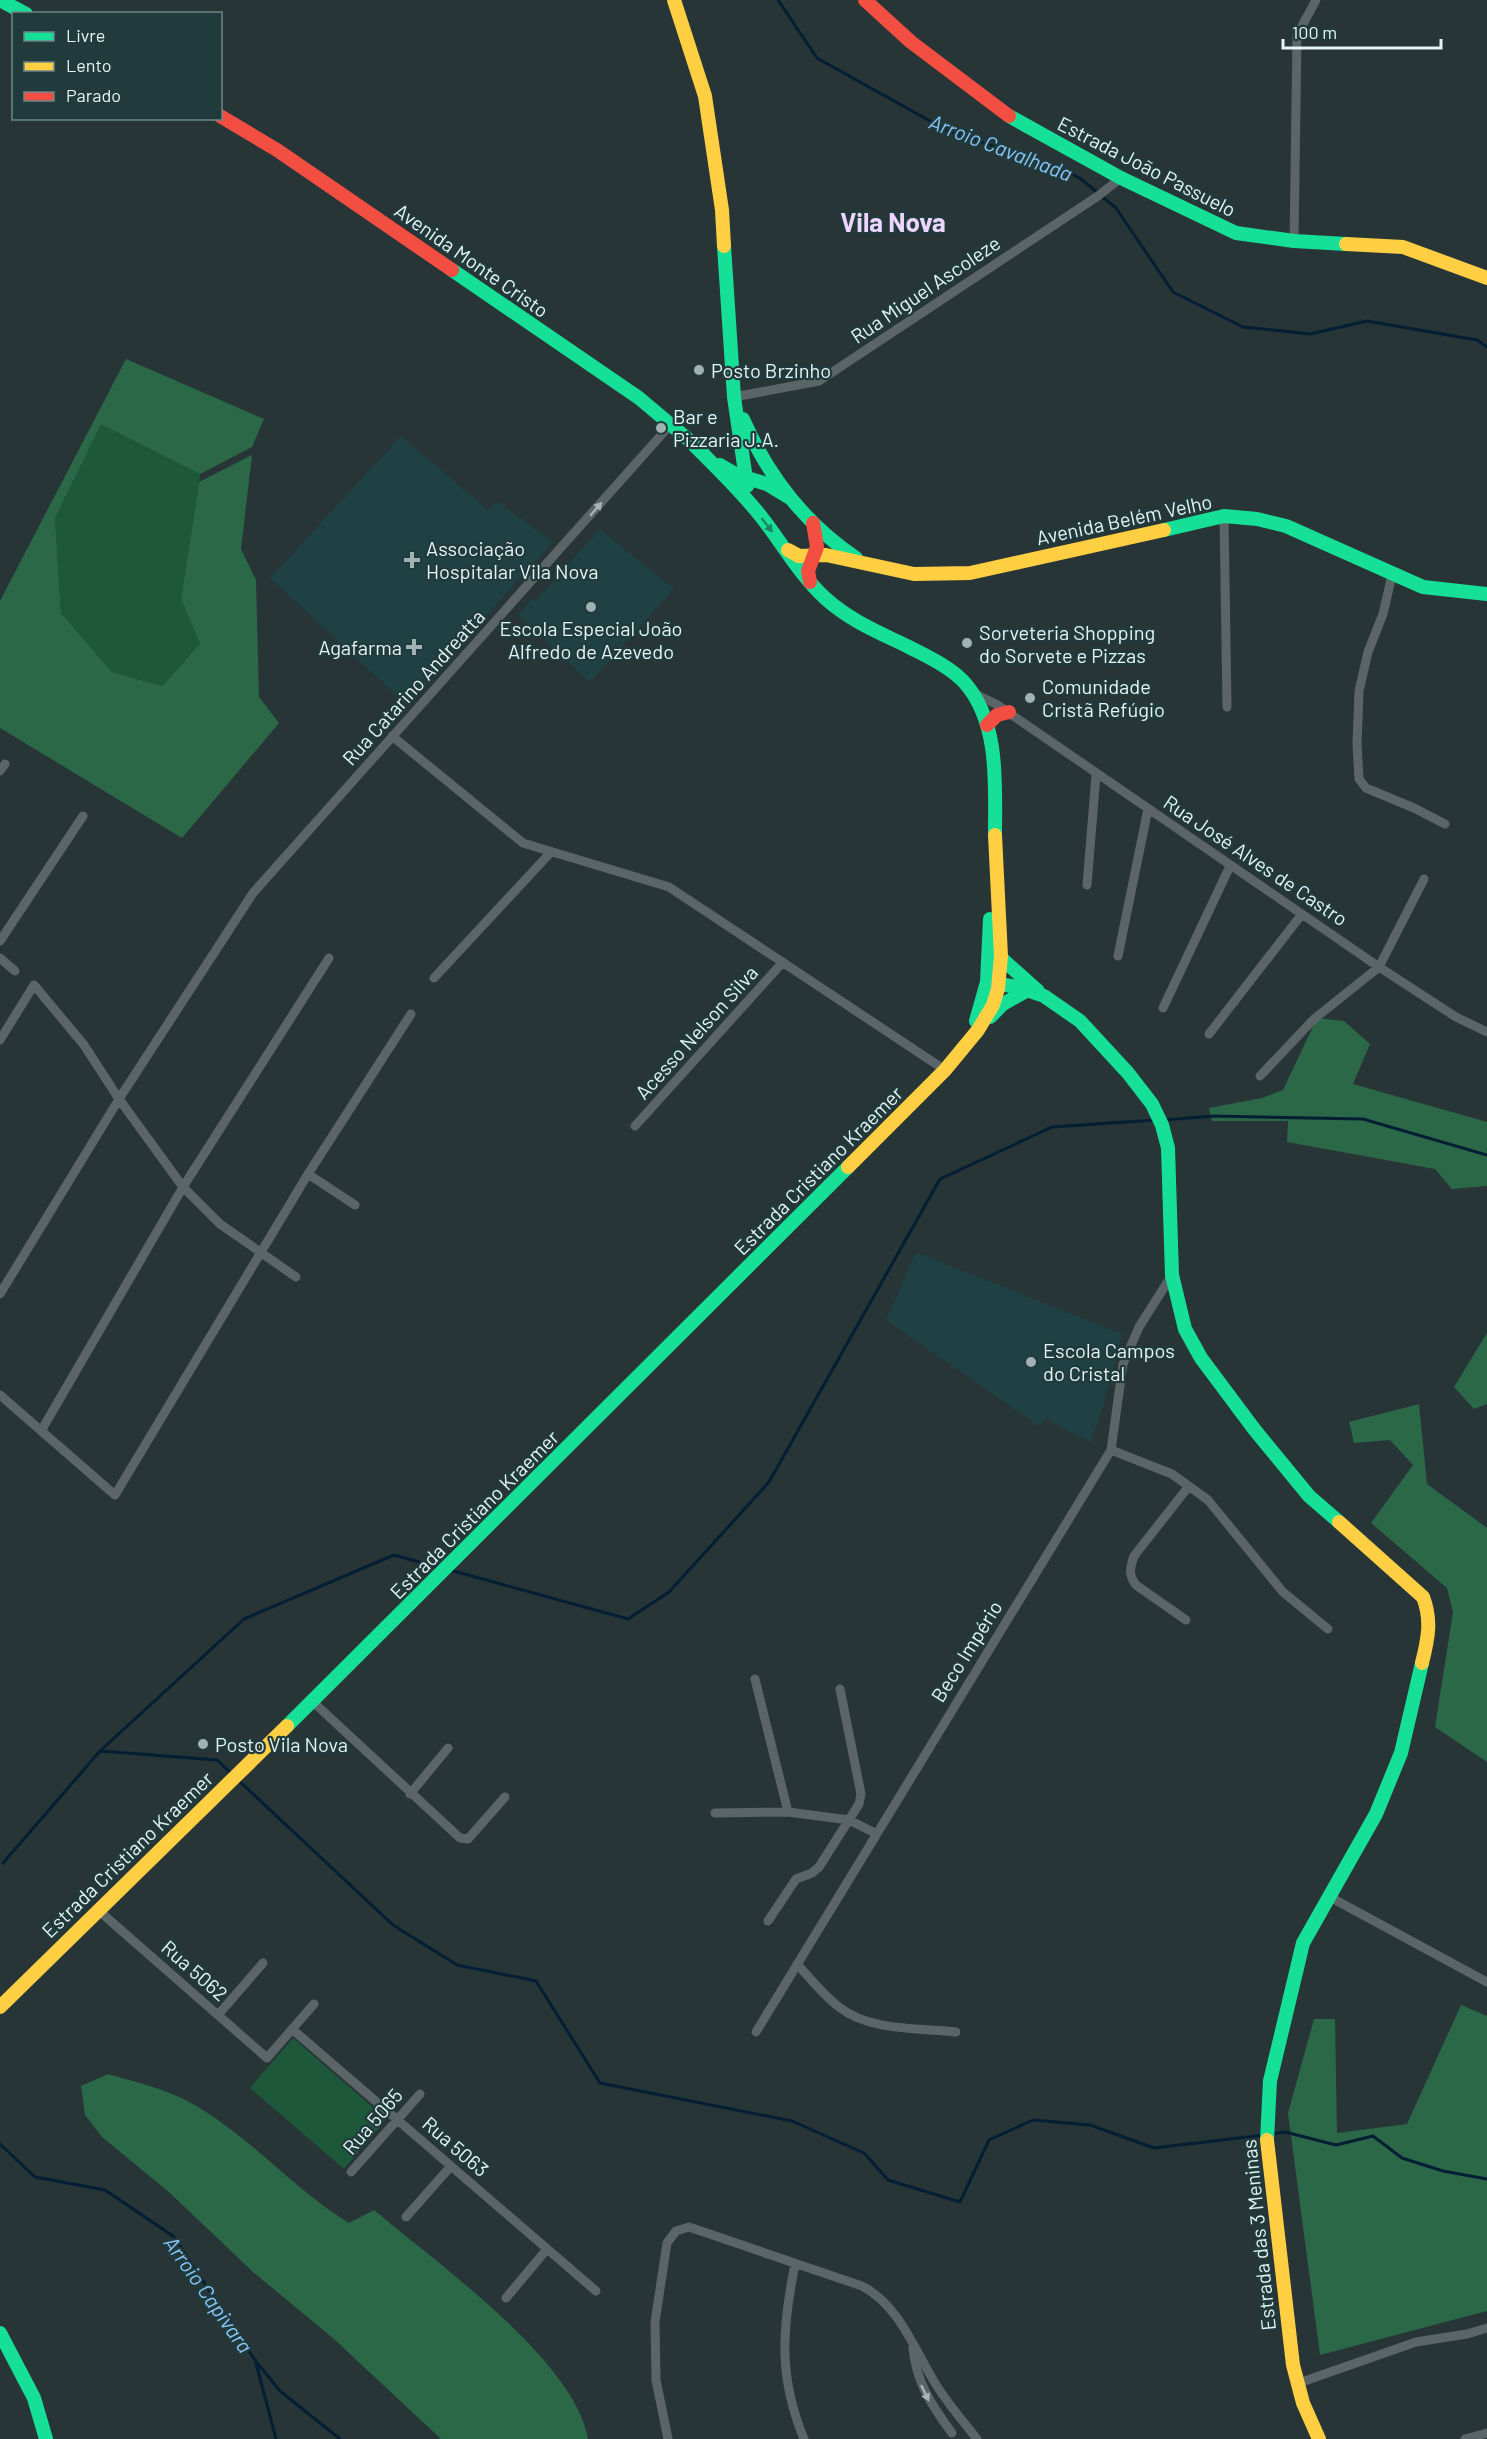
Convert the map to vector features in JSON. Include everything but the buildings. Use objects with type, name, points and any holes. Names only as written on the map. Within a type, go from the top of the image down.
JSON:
[{"type":"main road","points":[[0,0],[22,12]]},
{"type":"main road","points":[[674,0],[705,96],[710,129],[722,210],[734,397],[750,503]]},
{"type":"main road","name":"Estrada João Passuelo","points":[[865,0],[910,42],[999,110],[1121,178],[1236,233],[1294,242],[1403,247],[1487,278]]},
{"type":"main road","name":"Avenida Monte Cristo","points":[[222,117],[276,150],[639,399],[695,446],[750,503],[784,546]]},
{"type":"main road","points":[[734,397],[753,444],[790,498]]},
{"type":"main road","name":"Avenida Monte Cristo","points":[[695,446],[725,469],[767,484],[790,498]]},
{"type":"main road","name":"Avenida Belém Velho","points":[[790,498],[813,523],[848,554],[865,564]]},
{"type":"main road","name":"Avenida Belém Velho","points":[[784,546],[799,556],[826,555],[914,574],[970,573],[1224,516],[1257,519],[1286,526],[1423,587],[1487,594]]},
{"type":"main road","points":[[810,582],[808,571],[814,555],[816,537],[813,523]]},
{"type":"main road","name":"Estrada Cristiano Kraemer","points":[[0,2007],[435,1580],[945,1070],[984,1022],[993,1004],[995,774],[987,725],[980,707],[973,693],[951,671],[848,616],[810,582],[784,546]]},
{"type":"main road","points":[[987,725],[997,715],[1008,712]]},
{"type":"main road","name":"Estrada Cristiano Kraemer","points":[[967,1041],[993,982],[1000,957],[995,869]]},
{"type":"main road","points":[[1000,957],[1044,996]]},
{"type":"main road","name":"Estrada das 3 Meninas","points":[[993,982],[1044,996],[1080,1021],[1122,1065],[1152,1104],[1162,1125],[1168,1148],[1172,1275],[1185,1329],[1202,1358],[1309,1497],[1412,1585],[1423,1598],[1429,1612],[1429,1634],[1401,1753],[1376,1814],[1303,1943],[1270,2081],[1266,2122],[1267,2150],[1296,2384],[1319,2439]]},
{"type":"main road","points":[[984,1022],[1004,1004],[1028,990]]},
{"type":"main road","points":[[0,2333],[43,2419],[46,2439]]},
{"type":"street","points":[[1294,242],[1298,35],[1316,0]]},
{"type":"street","name":"Rua Miguel Ascoleze","points":[[734,397],[819,381],[1098,196],[1121,178]]},
{"type":"street","name":"Rua Catarino Andreatta","points":[[0,1294],[120,1099],[253,893],[524,592],[671,424]]},
{"type":"street","points":[[1224,516],[1227,706]]},
{"type":"street","points":[[1392,575],[1383,614],[1368,652],[1359,691],[1357,744],[1359,779],[1366,788],[1445,824]]},
{"type":"street","name":"Rua José Alves de Castro","points":[[973,693],[1008,712],[1096,775],[1379,967],[1456,1017],[1487,1032]]},
{"type":"street","name":"Rua José Alves de Castro","points":[[980,707],[1008,712]]},
{"type":"street","points":[[392,736],[523,843],[669,887],[945,1070]]},
{"type":"street","points":[[1087,885],[1096,775]]},
{"type":"street","points":[[1118,956],[1148,809]]},
{"type":"street","points":[[0,941],[83,816]]},
{"type":"street","points":[[434,978],[551,852]]},
{"type":"street","points":[[1163,1008],[1230,866]]},
{"type":"street","points":[[1260,1076],[1314,1019],[1379,967],[1424,879]]},
{"type":"street","points":[[1209,1034],[1302,914]]},
{"type":"street","points":[[0,957],[15,971]]},
{"type":"street","points":[[41,1431],[183,1187],[329,958]]},
{"type":"street","name":"Acesso Nelson Silva","points":[[635,1126],[783,962]]},
{"type":"street","points":[[0,1040],[34,985],[84,1045],[183,1187],[220,1224],[296,1277]]},
{"type":"street","points":[[0,1395],[115,1495],[308,1174],[411,1014]]},
{"type":"street","points":[[308,1174],[355,1205]]},
{"type":"street","name":"Beco Império","points":[[756,2032],[875,1833],[1111,1450],[1123,1364],[1138,1327],[1172,1275]]},
{"type":"street","points":[[1111,1450],[1172,1474],[1208,1500],[1283,1592],[1328,1629]]},
{"type":"street","points":[[1186,1620],[1136,1585],[1129,1570],[1134,1556],[1189,1486]]},
{"type":"street","points":[[755,1679],[788,1812]]},
{"type":"street","points":[[768,1921],[796,1879],[812,1873],[819,1867],[859,1804],[861,1794],[840,1689]]},
{"type":"street","points":[[312,1701],[410,1794],[463,1840],[468,1839],[505,1797]]},
{"type":"street","points":[[410,1794],[448,1748]]},
{"type":"street","points":[[715,1813],[788,1812],[849,1820],[875,1833]]},
{"type":"street","points":[[1328,1896],[1487,1982]]},
{"type":"street","name":"Rua 5062","points":[[98,1910],[267,2058],[292,2029]]},
{"type":"street","points":[[218,2015],[263,1963]]},
{"type":"street","points":[[797,1964],[840,2008],[859,2019],[890,2025],[956,2032]]},
{"type":"street","points":[[292,2029],[314,2004]]},
{"type":"street","name":"Rua 5063","points":[[292,2029],[596,2291]]},
{"type":"street","name":"Rua 5065","points":[[351,2172],[420,2094]]},
{"type":"street","points":[[406,2217],[451,2166]]},
{"type":"street","points":[[668,2439],[656,2380],[655,2322],[665,2250],[670,2237],[683,2228],[696,2228],[862,2286],[875,2293],[894,2313],[937,2386],[976,2439]]},
{"type":"street","points":[[506,2298],[547,2249]]},
{"type":"street","points":[[795,2264],[787,2304],[784,2357],[792,2404],[804,2439]]},
{"type":"street","points":[[1296,2384],[1416,2342],[1467,2334],[1487,2328]]},
{"type":"street","points":[[913,2346],[916,2372],[928,2400],[950,2436],[960,2418]]},
{"type":"street","points":[[1465,2439],[1487,2433]]},
{"type":"shaded area","name":"Associação Hospitalar Vila Nova","points":[[401,436],[488,510],[497,501],[553,542],[406,704],[270,578]]},
{"type":"shaded area","name":"Escola Especial João Alfredo de Azevedo","points":[[600,529],[674,589],[590,682],[518,615],[532,599],[536,600]]},
{"type":"shaded area","name":"Escola Campos do Cristal","points":[[916,1252],[1122,1334],[1103,1407],[1090,1442],[1045,1419],[1039,1426],[886,1320]]},
{"type":"green space","points":[[126,359],[264,419],[252,447],[200,474],[101,424],[55,518],[61,613],[112,672],[162,686],[200,644],[181,599],[199,482],[252,455],[241,549],[256,580],[259,697],[279,723],[182,838],[0,728],[0,601]]},
{"type":"green space","points":[[101,423],[200,474],[181,599],[200,644],[162,686],[112,672],[61,613],[55,518]]},
{"type":"green space","points":[[1317,1018],[1344,1021],[1370,1044],[1353,1084],[1487,1122],[1487,1186],[1452,1189],[1435,1169],[1287,1142],[1288,1121],[1212,1121],[1209,1108],[1262,1098],[1283,1090]]},
{"type":"green space","points":[[1487,1333],[1487,1404],[1474,1409],[1454,1387]]},
{"type":"green space","points":[[1419,1404],[1427,1484],[1487,1528],[1487,1762],[1435,1727],[1453,1612],[1447,1588],[1371,1523],[1413,1465],[1390,1440],[1354,1443],[1349,1422]]},
{"type":"green space","points":[[1461,2005],[1487,2016],[1487,2311],[1320,2355],[1288,2113],[1314,2019],[1335,2019],[1337,2133],[1407,2124]]},
{"type":"green space","points":[[293,2038],[386,2119],[344,2169],[250,2088]]},
{"type":"green space","points":[[108,2074],[151,2086],[191,2103],[233,2131],[309,2195],[349,2223],[374,2210],[465,2284],[530,2345],[558,2377],[578,2409],[588,2439],[441,2439],[334,2339],[253,2272],[170,2193],[102,2137],[85,2115],[81,2086]]},
{"type":"waterway","name":"Arroio Cavalhada","points":[[778,0],[817,58],[948,131],[1067,171],[1081,179],[1116,208],[1173,292],[1243,327],[1310,334],[1367,321],[1477,340],[1487,347]]},
{"type":"waterway","points":[[1164,1120],[1213,1116],[1363,1119],[1487,1155]]},
{"type":"waterway","points":[[450,1570],[628,1619],[669,1592],[769,1482],[940,1179],[1052,1127],[1155,1120]]},
{"type":"waterway","points":[[3,1863],[100,1751],[244,1619],[394,1555],[441,1568]]},
{"type":"waterway","points":[[100,1751],[217,1760],[232,1774]]},
{"type":"waterway","points":[[237,1779],[393,1925],[457,1965],[536,1981],[600,2083],[792,2121],[864,2153],[888,2180],[960,2202],[989,2140],[1033,2120],[1090,2125],[1154,2148],[1264,2135]]},
{"type":"waterway","points":[[1270,2134],[1285,2132],[1336,2145],[1373,2136],[1402,2158],[1443,2171],[1487,2179]]},
{"type":"waterway","name":"Arroio Capivara","points":[[0,2144],[35,2177],[105,2190],[173,2236],[255,2360],[280,2391],[340,2439]]},
{"type":"waterway","points":[[256,2363],[276,2439]]},
{"type":"traffic: fast","points":[[0,0],[22,12]]},
{"type":"traffic: fast","points":[[1009,116],[1121,178],[1236,233],[1294,241],[1346,244]]},
{"type":"traffic: fast","points":[[724,246],[734,397],[747,486]]},
{"type":"traffic: fast","points":[[452,270],[639,398],[702,451]]},
{"type":"traffic: fast","points":[[743,419],[764,460],[789,497],[820,530],[856,558]]},
{"type":"traffic: fast","points":[[695,446],[747,500],[800,570],[834,606],[854,619],[937,662],[964,682],[976,698],[990,735],[995,775],[995,835]]},
{"type":"traffic: fast","points":[[720,465],[737,475],[767,484],[790,498]]},
{"type":"traffic: fast","points":[[1164,530],[1224,516],[1257,519],[1286,526],[1423,587],[1487,594]]},
{"type":"traffic: fast","points":[[976,1021],[987,982],[990,919]]},
{"type":"traffic: fast","points":[[1000,957],[1038,991]]},
{"type":"traffic: fast","points":[[987,982],[1018,987],[1044,996],[1080,1021],[1128,1073],[1152,1104],[1162,1125],[1168,1148],[1172,1275],[1185,1329],[1201,1358],[1254,1429],[1309,1496],[1339,1522]]},
{"type":"traffic: fast","points":[[990,1017],[1003,1004],[1028,990]]},
{"type":"traffic: fast","points":[[287,1726],[848,1167]]},
{"type":"traffic: fast","points":[[1267,2140],[1270,2081],[1303,1943],[1376,1814],[1401,1753],[1422,1663]]},
{"type":"traffic: fast","points":[[0,2333],[34,2398],[46,2439]]},
{"type":"traffic: slow","points":[[674,0],[705,96],[722,210],[724,246]]},
{"type":"traffic: slow","points":[[1346,244],[1403,247],[1487,278]]},
{"type":"traffic: slow","points":[[788,550],[799,556],[826,555],[914,574],[970,573],[1164,530]]},
{"type":"traffic: slow","points":[[848,1167],[945,1070],[978,1030],[993,1005],[998,989],[1001,956],[995,835]]},
{"type":"traffic: slow","points":[[1339,1522],[1423,1597],[1428,1630],[1422,1663]]},
{"type":"traffic: slow","points":[[0,2007],[287,1726]]},
{"type":"traffic: slow","points":[[1267,2140],[1293,2365],[1303,2403],[1319,2439]]},
{"type":"traffic: jam","points":[[865,0],[911,42],[1009,116]]},
{"type":"traffic: jam","points":[[222,117],[277,150],[452,270]]},
{"type":"traffic: jam","points":[[810,582],[808,571],[817,547],[813,523]]},
{"type":"traffic: jam","points":[[987,725],[997,715],[1009,712]]},
{"type":"place","name":"Posto Brzinho","points":[[699,370]]},
{"type":"place","name":"Bar e Pizzaria J.A.","points":[[661,428]]},
{"type":"place","name":"Associação Hospitalar Vila Nova","points":[[412,560]]},
{"type":"place","name":"Escola Especial João Alfredo de Azevedo","points":[[591,607]]},
{"type":"place","name":"Sorveteria Shopping do Sorvete e Pizzas","points":[[967,643]]},
{"type":"place","name":"Agafarma","points":[[414,647]]},
{"type":"place","name":"Comunidade Cristã Refúgio","points":[[1030,698]]},
{"type":"place","name":"Escola Campos do Cristal","points":[[1031,1362]]},
{"type":"place","name":"Posto Vila Nova","points":[[203,1744]]},
{"type":"district","name":"Vila Nova","points":[[893,221]]}]
